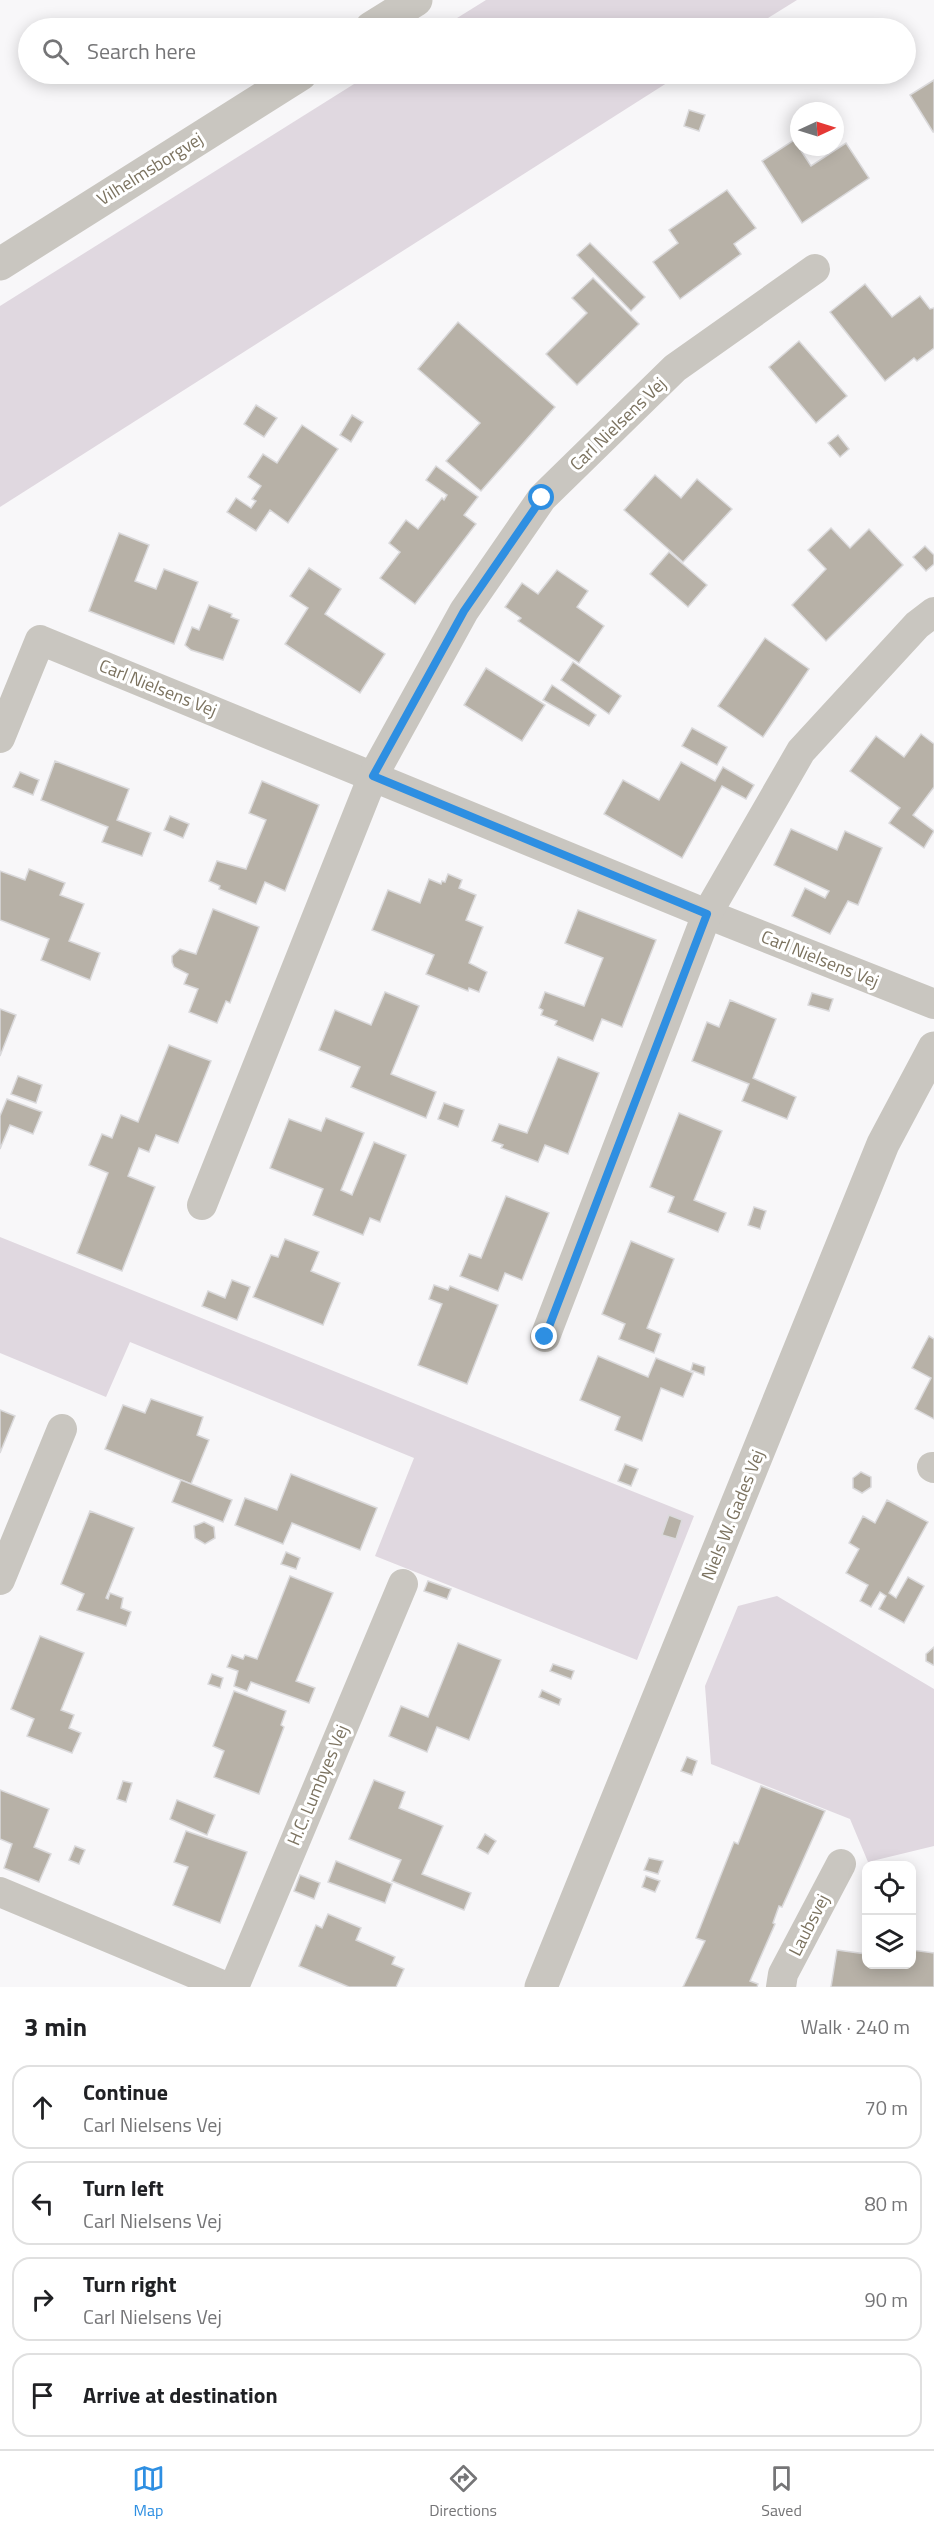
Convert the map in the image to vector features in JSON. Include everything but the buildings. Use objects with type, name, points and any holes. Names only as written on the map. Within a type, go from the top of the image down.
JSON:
[{"type":"street","points":[[387,18],[416,0]]},
{"type":"street","name":"Vilhelmsborgvej","points":[[0,264],[284,84]]},
{"type":"street","name":"Carl Nielsens Vej","points":[[202,1205],[373,776],[464,611],[542,498],[675,368],[815,269]]},
{"type":"street","points":[[545,1337],[707,914],[801,751],[916,625],[934,612]]},
{"type":"street","name":"Carl Nielsens Vej","points":[[0,738],[40,640],[707,914],[934,1004]]},
{"type":"street","name":"Niels W. Gades Vej","points":[[542,1987],[883,1144],[934,1048]]},
{"type":"street","points":[[0,1580],[62,1429]]},
{"type":"street","name":"H.C. Lumbyes Vej","points":[[234,1987],[403,1584]]},
{"type":"street","name":"Laubsvej","points":[[781,1987],[783,1974],[841,1864]]},
{"type":"street","points":[[0,1892],[227,1987]]},
{"type":"shaded area","points":[[486,0],[797,0],[768,18],[457,18]]},
{"type":"shaded area","points":[[354,84],[665,84],[0,507],[0,306]]},
{"type":"shaded area","points":[[0,1237],[694,1516],[637,1660],[375,1556],[414,1458],[130,1342],[106,1397],[0,1353]]},
{"type":"shaded area","points":[[777,1596],[934,1689],[934,1846],[868,1861],[850,1819],[711,1764],[705,1686],[738,1606]]},
{"type":"route","points":[[542,498],[464,611],[373,776],[707,914],[545,1337]]}]
